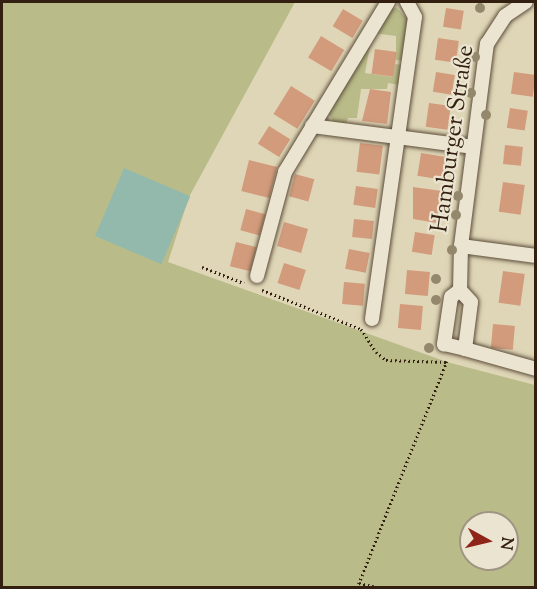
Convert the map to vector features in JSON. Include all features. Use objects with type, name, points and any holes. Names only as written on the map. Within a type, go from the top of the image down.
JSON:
[{"type":"street","points":[[257,276],[285,172],[388,2]]},
{"type":"street","points":[[372,319],[416,17],[407,2]]},
{"type":"street","name":"Hamburger Straße","points":[[460,290],[450,297],[444,344],[459,347],[471,302],[460,290],[461,246],[487,44],[520,2]]},
{"type":"street","points":[[312,126],[473,147]]},
{"type":"street","points":[[461,246],[536,256]]},
{"type":"street","points":[[459,347],[536,369]]},
{"type":"path","points":[[202,267],[362,329],[376,352],[386,360],[447,362]]},
{"type":"path","points":[[357,588],[447,362],[459,347]]},
{"type":"path","points":[[359,583],[381,588]]},
{"type":"green space","points":[[2,2],[295,2],[189,197],[168,262],[447,362],[535,385],[535,587],[2,587]]},
{"type":"green space","points":[[397,8],[408,20],[404,61],[396,60],[396,36],[373,33],[390,9]]},
{"type":"green space","points":[[370,46],[365,73],[393,77],[395,64],[403,65],[400,85],[388,83],[387,89],[361,89],[357,118],[348,118],[346,124],[333,121],[327,110],[363,48]]},
{"type":"water","points":[[124,168],[190,196],[161,264],[95,236]]},
{"type":"building","points":[[446,8],[464,11],[461,30],[443,27]]},
{"type":"building","points":[[343,9],[363,21],[352,38],[333,26]]},
{"type":"building","points":[[321,36],[344,50],[331,71],[308,57]]},
{"type":"building","points":[[438,38],[459,41],[456,63],[435,60]]},
{"type":"building","points":[[375,49],[397,52],[393,77],[372,74]]},
{"type":"building","points":[[436,72],[455,75],[452,95],[433,92]]},
{"type":"building","points":[[514,72],[536,75],[533,97],[511,94]]},
{"type":"building","points":[[291,86],[315,101],[297,129],[274,114]]},
{"type":"building","points":[[370,89],[391,92],[387,124],[362,121]]},
{"type":"building","points":[[429,103],[451,106],[447,130],[426,127]]},
{"type":"building","points":[[510,108],[528,111],[525,131],[507,128]]},
{"type":"building","points":[[269,126],[290,139],[279,157],[258,144]]},
{"type":"building","points":[[360,143],[383,146],[379,175],[356,172]]},
{"type":"building","points":[[505,145],[523,147],[521,166],[503,164]]},
{"type":"building","points":[[421,153],[446,157],[442,180],[417,176]]},
{"type":"building","points":[[249,160],[277,167],[269,198],[241,191]]},
{"type":"building","points":[[295,174],[314,179],[308,201],[289,196]]},
{"type":"building","points":[[503,182],[525,185],[521,215],[499,212]]},
{"type":"building","points":[[356,186],[378,189],[375,208],[353,205]]},
{"type":"building","points":[[413,187],[442,191],[437,223],[413,219]]},
{"type":"building","points":[[246,209],[265,214],[260,235],[240,230]]},
{"type":"building","points":[[354,219],[374,221],[372,239],[352,237]]},
{"type":"building","points":[[284,222],[308,229],[301,253],[277,246]]},
{"type":"building","points":[[415,232],[435,235],[432,255],[412,252]]},
{"type":"building","points":[[236,242],[256,247],[250,271],[230,266]]},
{"type":"building","points":[[349,249],[370,253],[366,273],[345,269]]},
{"type":"building","points":[[284,263],[306,270],[299,290],[278,283]]},
{"type":"building","points":[[407,270],[430,272],[428,296],[405,294]]},
{"type":"building","points":[[503,271],[525,274],[520,306],[499,303]]},
{"type":"building","points":[[344,282],[365,284],[363,306],[342,304]]},
{"type":"building","points":[[400,304],[423,306],[421,330],[398,328]]},
{"type":"building","points":[[493,324],[515,326],[513,350],[491,348]]}]
